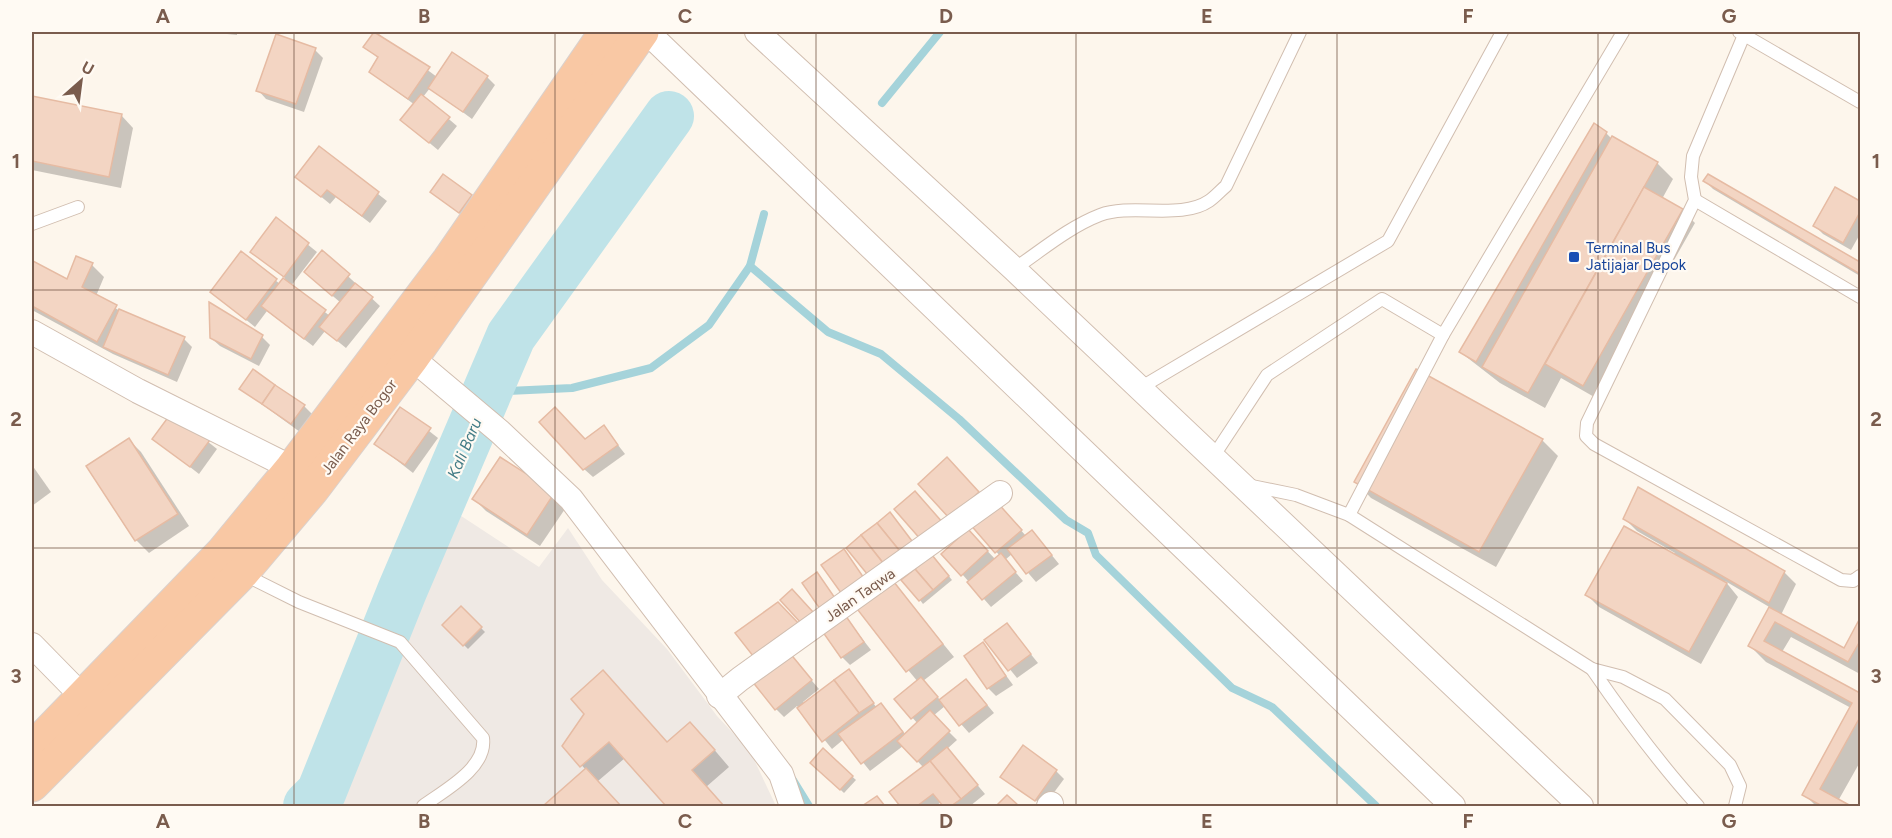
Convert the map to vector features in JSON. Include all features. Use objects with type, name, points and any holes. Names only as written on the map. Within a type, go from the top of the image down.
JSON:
[{"type":"highway","name":"Jalan Raya Bogor","points":[[32,749],[222,553],[292,468],[449,260],[606,32]]},
{"type":"highway","name":"Jalan Raya Bogor","points":[[32,785],[242,573],[312,490],[412,358],[642,32]]},
{"type":"street","points":[[647,32],[1453,807]]},
{"type":"street","points":[[757,32],[1014,269],[1581,807]]},
{"type":"street","points":[[32,332],[138,391],[292,468]]},
{"type":"street","points":[[412,358],[500,432],[572,499],[729,688],[781,774],[792,807]]},
{"type":"street","name":"Jalan Taqwa","points":[[729,688],[1000,493]]},
{"type":"street","points":[[32,645],[83,698]]},
{"type":"lane","points":[[1014,269],[1070,230],[1102,214],[1135,209],[1182,209],[1207,202],[1226,186],[1300,32]]},
{"type":"lane","points":[[1140,388],[1388,241],[1502,32]]},
{"type":"lane","points":[[1349,515],[1443,335],[1623,32]]},
{"type":"lane","points":[[1860,102],[1741,33],[1693,156],[1691,177],[1695,200],[1587,423],[1587,435],[1594,444],[1841,580],[1853,581],[1860,576]]},
{"type":"lane","points":[[1695,200],[1860,297]]},
{"type":"lane","points":[[32,224],[78,207]]},
{"type":"lane","points":[[1213,457],[1267,375],[1382,299],[1443,335]]},
{"type":"lane","points":[[1241,484],[1296,495],[1349,515],[1592,669],[1623,677],[1665,699],[1730,765],[1740,786],[1735,807]]},
{"type":"lane","points":[[242,573],[299,602],[397,640],[483,738],[484,748],[474,766],[423,807]]},
{"type":"lane","points":[[1592,669],[1671,777],[1698,807]]},
{"type":"shaded area","points":[[449,508],[539,567],[568,528],[602,580],[667,649],[717,716],[750,751],[776,806],[323,806],[338,782],[388,679]]},
{"type":"building","points":[[374,32],[430,67],[408,99],[369,72],[378,57],[363,47]]},
{"type":"building","points":[[276,34],[316,48],[296,104],[256,91]]},
{"type":"building","points":[[452,52],[488,76],[463,112],[428,88]]},
{"type":"building","points":[[421,94],[450,117],[429,143],[400,120]]},
{"type":"building","points":[[32,96],[122,114],[109,177],[32,161]]},
{"type":"building","points":[[1594,123],[1607,132],[1476,362],[1459,352]]},
{"type":"building","points":[[1612,136],[1658,162],[1528,393],[1482,367]]},
{"type":"building","points":[[319,146],[379,192],[362,216],[327,190],[321,197],[295,177]]},
{"type":"building","points":[[443,174],[472,195],[459,213],[430,192]]},
{"type":"building","points":[[1708,174],[1860,262],[1860,274],[1703,181]]},
{"type":"building","points":[[1644,187],[1683,209],[1583,386],[1545,364]]},
{"type":"building","points":[[1835,187],[1860,201],[1860,212],[1843,243],[1813,226]]},
{"type":"building","points":[[276,217],[309,243],[284,277],[250,252]]},
{"type":"building","points":[[322,250],[350,274],[332,296],[304,272]]},
{"type":"building","points":[[241,251],[277,279],[246,320],[210,292]]},
{"type":"building","points":[[76,256],[93,263],[82,287],[117,305],[97,342],[32,306],[33,261],[67,279]]},
{"type":"building","points":[[283,278],[326,310],[304,339],[261,306]]},
{"type":"building","points":[[355,283],[373,297],[337,341],[319,327]]},
{"type":"building","points":[[209,302],[263,335],[251,359],[210,338]]},
{"type":"building","points":[[119,309],[185,337],[168,375],[103,347]]},
{"type":"building","points":[[253,369],[275,385],[262,404],[239,389]]},
{"type":"building","points":[[1416,369],[1543,439],[1479,552],[1354,482]]},
{"type":"building","points":[[275,385],[305,405],[291,424],[262,404]]},
{"type":"building","points":[[400,407],[431,428],[405,465],[374,444]]},
{"type":"building","points":[[555,407],[585,439],[604,425],[618,445],[583,470],[539,422]]},
{"type":"building","points":[[172,412],[210,440],[190,467],[152,439]]},
{"type":"building","points":[[129,438],[178,514],[135,541],[86,466]]},
{"type":"building","points":[[500,457],[555,492],[527,535],[472,499]]},
{"type":"building","points":[[947,457],[979,492],[950,519],[918,484]]},
{"type":"building","points":[[1638,487],[1785,571],[1769,603],[1623,519]]},
{"type":"building","points":[[915,491],[943,523],[922,541],[894,509]]},
{"type":"building","points":[[995,500],[1022,530],[995,553],[969,523]]},
{"type":"building","points":[[890,512],[915,545],[903,555],[877,523]]},
{"type":"building","points":[[877,523],[903,555],[887,568],[861,535]]},
{"type":"building","points":[[1624,526],[1727,583],[1689,652],[1585,595]]},
{"type":"building","points":[[968,529],[988,551],[961,576],[941,554]]},
{"type":"building","points":[[1032,530],[1052,555],[1026,574],[1007,549]]},
{"type":"building","points":[[861,535],[887,568],[872,580],[846,548]]},
{"type":"building","points":[[844,549],[866,581],[844,597],[821,565]]},
{"type":"building","points":[[1001,553],[1016,572],[982,600],[967,582]]},
{"type":"building","points":[[932,555],[949,576],[933,590],[915,569]]},
{"type":"building","points":[[915,569],[933,590],[919,601],[901,580]]},
{"type":"building","points":[[817,572],[835,598],[820,609],[802,583]]},
{"type":"building","points":[[890,577],[943,644],[906,672],[854,605]]},
{"type":"building","points":[[792,589],[813,612],[801,623],[780,600]]},
{"type":"building","points":[[778,602],[801,626],[757,661],[735,633]]},
{"type":"building","points":[[461,606],[482,627],[463,646],[442,625]]},
{"type":"building","points":[[1769,607],[1844,648],[1860,618],[1860,641],[1848,662],[1775,622],[1764,641],[1860,693],[1860,717],[1820,789],[1851,806],[1822,806],[1802,795],[1852,703],[1748,646]]},
{"type":"building","points":[[843,612],[864,642],[841,658],[820,628]]},
{"type":"building","points":[[1007,623],[1031,654],[1008,671],[984,640]]},
{"type":"building","points":[[983,642],[1006,676],[987,689],[964,656]]},
{"type":"building","points":[[789,652],[812,680],[775,710],[752,681]]},
{"type":"building","points":[[849,669],[874,703],[859,713],[834,680]]},
{"type":"building","points":[[603,670],[667,742],[690,722],[715,750],[692,770],[724,806],[666,806],[609,742],[580,767],[562,746],[584,714],[571,699]]},
{"type":"building","points":[[921,677],[938,697],[911,719],[894,699]]},
{"type":"building","points":[[966,679],[987,705],[959,726],[939,700]]},
{"type":"building","points":[[834,680],[859,713],[822,742],[797,708]]},
{"type":"building","points":[[881,703],[903,732],[861,764],[838,734]]},
{"type":"building","points":[[930,710],[950,731],[917,762],[897,741]]},
{"type":"building","points":[[1023,745],[1057,770],[1035,801],[1000,777]]},
{"type":"building","points":[[947,747],[978,785],[961,799],[930,761]]},
{"type":"building","points":[[823,748],[853,776],[840,790],[810,763]]},
{"type":"building","points":[[930,761],[961,799],[951,806],[943,806],[933,794],[917,806],[900,806],[889,792]]},
{"type":"building","points":[[586,768],[621,806],[543,806]]},
{"type":"building","points":[[1007,795],[1019,806],[996,806]]},
{"type":"building","points":[[877,796],[885,806],[862,806]]},
{"type":"waterway","points":[[882,103],[940,32]]},
{"type":"waterway","name":"Kali Baru","points":[[308,806],[321,793],[402,591],[511,336],[669,116]]},
{"type":"waterway","points":[[490,385],[506,391],[572,388],[651,368],[709,325],[750,266],[764,214]]},
{"type":"waterway","points":[[750,266],[828,332],[881,354],[959,419],[1066,520],[1088,533],[1096,555],[1232,688],[1272,707],[1376,806]]},
{"type":"waterway","points":[[793,780],[809,806]]},
{"type":"place","name":"Terminal Bus Jatijajar Depok","points":[[1574,257]]}]
